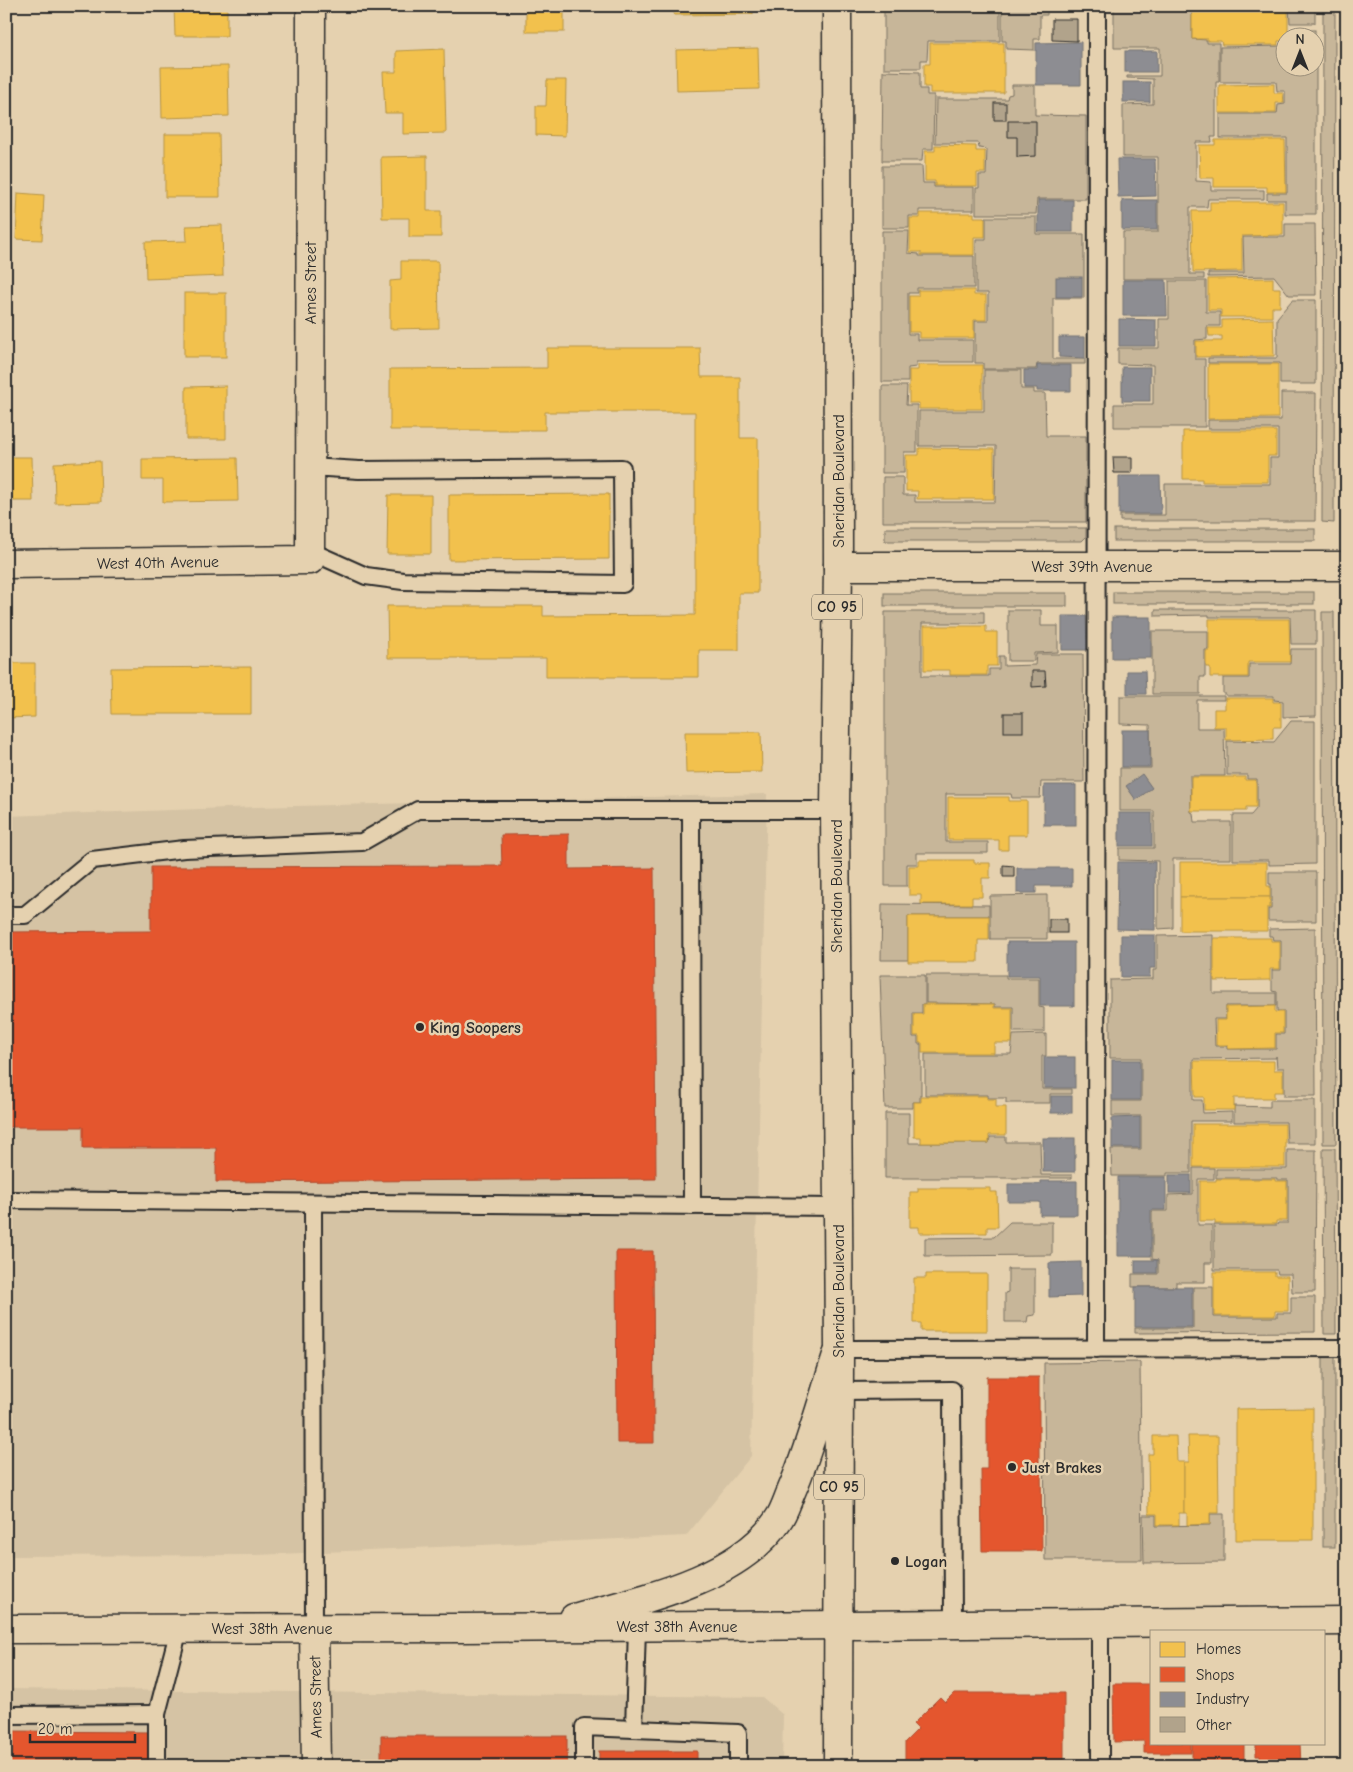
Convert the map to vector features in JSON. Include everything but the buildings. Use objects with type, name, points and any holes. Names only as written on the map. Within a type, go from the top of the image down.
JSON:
[{"type":"main road","name":"Ames Street","points":[[310,556],[311,6]]},
{"type":"main road","name":"Sheridan Boulevard","points":[[837,6],[838,566],[835,810],[838,1207],[838,1766]]},
{"type":"main road","name":"West 40th Avenue","points":[[6,564],[310,556]]},
{"type":"main road","name":"West 39th Avenue","points":[[838,566],[1347,566]]},
{"type":"main road","points":[[537,1627],[666,1593],[714,1572],[759,1544],[779,1519],[800,1472],[838,1349]]},
{"type":"main road","name":"West 38th Avenue","points":[[6,1628],[838,1626],[1347,1621]]},
{"type":"main road","name":"Ames Street","points":[[314,1628],[316,1766]]},
{"type":"lane","points":[[1096,1349],[1097,6]]},
{"type":"lane","points":[[310,467],[359,470],[622,468],[623,584],[403,581],[366,576],[310,556]]},
{"type":"lane","points":[[6,915],[25,915],[92,860],[184,849],[362,842],[418,810],[835,810]]},
{"type":"lane","points":[[691,810],[692,1206]]},
{"type":"lane","points":[[6,1200],[838,1207]]},
{"type":"lane","points":[[313,1203],[314,1628]]},
{"type":"lane","points":[[838,1349],[1347,1348]]},
{"type":"lane","points":[[838,1391],[952,1390],[953,1624]]},
{"type":"lane","points":[[1100,1623],[1100,1766]]},
{"type":"lane","points":[[634,1729],[637,1627]]},
{"type":"lane","points":[[157,1766],[157,1714],[179,1628]]},
{"type":"lane","points":[[6,1715],[157,1714]]},
{"type":"lane","points":[[584,1766],[584,1727],[738,1732],[738,1766]]},
{"type":"shaded area","points":[[884,6],[962,6],[963,11],[1000,11],[1000,41],[928,41],[927,60],[921,60],[921,68],[884,68]]},
{"type":"shaded area","points":[[1002,6],[1047,6],[1047,15],[1040,15],[1040,39],[1034,39],[1034,50],[1006,49],[1006,41],[1002,41]]},
{"type":"shaded area","points":[[1114,6],[1205,6],[1205,9],[1192,10],[1192,39],[1207,40],[1207,43],[1219,43],[1219,82],[1216,82],[1216,137],[1211,137],[1212,142],[1196,142],[1196,181],[1211,182],[1211,190],[1264,190],[1264,199],[1208,199],[1207,207],[1190,207],[1190,274],[1204,274],[1204,279],[1123,279],[1123,232],[1158,232],[1158,157],[1123,157],[1123,105],[1153,104],[1153,79],[1127,78],[1127,76],[1160,76],[1160,48],[1114,48]]},
{"type":"shaded area","points":[[1289,6],[1315,6],[1315,23],[1290,23]]},
{"type":"shaded area","points":[[1323,8],[1335,8],[1334,523],[1322,522],[1323,78],[1326,78],[1326,28],[1323,28]]},
{"type":"shaded area","points":[[1276,46],[1276,78],[1316,78],[1316,214],[1285,214],[1285,200],[1267,200],[1267,193],[1287,193],[1287,138],[1220,138],[1220,114],[1277,114],[1278,105],[1285,104],[1285,91],[1277,91],[1276,82],[1220,82],[1220,47]]},
{"type":"shaded area","points":[[883,71],[920,72],[920,89],[927,89],[927,95],[934,95],[933,149],[923,149],[922,161],[882,161]]},
{"type":"shaded area","points":[[1012,85],[1035,85],[1035,115],[1086,116],[1086,199],[1037,199],[1036,214],[976,214],[976,188],[979,188],[979,175],[986,175],[987,149],[979,148],[978,143],[935,143],[936,99],[1007,99],[1008,95],[1012,94]]},
{"type":"shaded area","points":[[882,166],[922,166],[923,183],[934,183],[934,187],[974,187],[974,210],[919,210],[919,216],[909,216],[909,228],[882,228]]},
{"type":"shaded area","points":[[986,217],[1036,217],[1036,234],[1084,234],[1084,298],[1053,298],[1053,359],[1085,359],[1085,364],[1037,364],[1036,369],[983,369],[983,363],[975,363],[975,321],[988,321],[988,293],[976,293],[976,239],[986,239]]},
{"type":"shaded area","points":[[1285,224],[1315,224],[1316,295],[1289,295],[1274,276],[1208,277],[1208,273],[1244,273],[1243,237],[1285,237]]},
{"type":"shaded area","points":[[882,231],[909,231],[908,253],[919,254],[919,256],[974,256],[974,288],[917,288],[917,293],[908,293],[908,334],[917,334],[917,340],[973,340],[973,362],[916,362],[916,367],[908,368],[908,382],[882,382]]},
{"type":"shaded area","points":[[1169,281],[1206,281],[1206,312],[1220,312],[1220,326],[1207,326],[1207,339],[1195,340],[1195,359],[1205,359],[1205,427],[1114,427],[1114,404],[1153,404],[1153,365],[1118,364],[1118,348],[1159,348],[1159,319],[1169,319]]},
{"type":"shaded area","points":[[1292,300],[1316,300],[1316,384],[1280,384],[1280,363],[1208,363],[1208,358],[1277,358],[1277,318]]},
{"type":"shaded area","points":[[984,370],[1021,370],[1021,389],[1034,389],[1034,393],[1045,393],[1046,436],[1086,436],[1086,522],[883,522],[883,477],[903,477],[903,495],[915,495],[915,502],[995,502],[996,446],[919,446],[919,411],[984,411]]},
{"type":"shaded area","points":[[882,386],[907,386],[906,405],[917,405],[917,452],[904,452],[904,473],[882,473]]},
{"type":"shaded area","points":[[1281,393],[1316,393],[1315,521],[1120,521],[1120,515],[1165,515],[1165,484],[1270,484],[1270,458],[1278,458],[1278,429],[1208,429],[1208,420],[1281,420]]},
{"type":"shaded area","points":[[885,528],[1086,528],[1086,537],[1082,541],[885,541]]},
{"type":"shaded area","points":[[1114,529],[1315,529],[1315,541],[1114,541]]},
{"type":"shaded area","points":[[1113,592],[1314,592],[1314,604],[1113,604]]},
{"type":"shaded area","points":[[884,593],[1067,593],[1067,606],[884,606]]},
{"type":"shaded area","points":[[1008,610],[1041,610],[1041,626],[1058,626],[1058,652],[1034,653],[1034,661],[1008,661]]},
{"type":"shaded area","points":[[1155,610],[1316,610],[1316,644],[1291,644],[1290,617],[1155,616]]},
{"type":"shaded area","points":[[885,612],[984,612],[984,623],[922,623],[922,676],[989,676],[989,669],[999,669],[999,656],[1004,656],[1004,666],[1035,665],[1036,654],[1083,654],[1084,782],[1041,782],[1040,798],[1012,798],[1011,794],[946,794],[946,842],[988,842],[988,853],[917,853],[917,864],[907,864],[907,886],[885,886]]},
{"type":"shaded area","points":[[1322,612],[1334,612],[1336,1144],[1323,1144]]},
{"type":"shaded area","points":[[1152,631],[1208,631],[1208,650],[1205,650],[1205,677],[1200,677],[1200,694],[1152,694]]},
{"type":"shaded area","points":[[1291,649],[1316,649],[1316,716],[1283,717],[1283,701],[1274,700],[1274,696],[1226,696],[1226,694],[1223,694],[1223,678],[1249,678],[1249,664],[1290,664]]},
{"type":"shaded area","points":[[1120,696],[1224,696],[1224,700],[1197,700],[1197,728],[1224,728],[1225,776],[1190,776],[1191,812],[1193,813],[1194,822],[1231,822],[1231,859],[1173,859],[1173,928],[1158,929],[1158,861],[1119,860],[1119,848],[1154,848],[1154,811],[1120,811],[1120,768],[1151,768],[1150,725],[1120,724]]},
{"type":"shaded area","points":[[1291,721],[1315,721],[1315,864],[1269,865],[1269,860],[1233,860],[1233,815],[1251,815],[1257,808],[1257,779],[1247,779],[1247,775],[1227,775],[1227,741],[1274,742]]},
{"type":"shaded area","points":[[767,794],[751,1456],[686,1536],[256,1555],[6,1556],[6,816],[256,807]]},
{"type":"shaded area","points":[[1269,872],[1316,872],[1316,921],[1268,921],[1268,909],[1271,909]]},
{"type":"shaded area","points":[[1047,895],[1047,939],[990,939],[990,896]]},
{"type":"shaded area","points":[[882,904],[989,905],[989,916],[908,916],[908,960],[881,960]]},
{"type":"shaded area","points":[[1315,928],[1316,1096],[1284,1096],[1284,1068],[1277,1068],[1276,1056],[1276,1058],[1193,1059],[1193,1100],[1202,1100],[1203,1113],[1232,1112],[1232,1121],[1191,1121],[1191,1173],[1167,1173],[1167,1176],[1112,1176],[1111,1149],[1141,1149],[1141,1116],[1112,1116],[1112,1101],[1141,1101],[1141,1058],[1110,1058],[1110,980],[1153,979],[1153,970],[1157,970],[1157,936],[1213,935],[1213,993],[1276,993],[1276,1006],[1226,1006],[1226,1019],[1214,1019],[1215,1046],[1227,1046],[1227,1049],[1276,1049],[1276,1034],[1284,1034],[1284,1011],[1277,1011],[1277,992],[1272,991],[1272,970],[1281,970],[1281,940],[1273,940],[1272,936],[1269,936],[1269,929]]},
{"type":"shaded area","points":[[880,975],[925,975],[925,1004],[922,1004],[922,1013],[913,1013],[913,1037],[918,1037],[918,1044],[921,1044],[921,1095],[920,1102],[913,1102],[913,1108],[885,1108]]},
{"type":"shaded area","points":[[926,975],[1006,975],[1006,978],[1039,978],[1039,1007],[1044,1008],[1044,1032],[1013,1032],[1013,1007],[995,1007],[995,1004],[926,1003]]},
{"type":"shaded area","points":[[1046,1034],[1046,1056],[1042,1056],[1042,1089],[1071,1089],[1071,1094],[1050,1094],[1050,1103],[1006,1103],[1006,1098],[988,1098],[988,1095],[925,1095],[925,1054],[1011,1054],[1013,1035]]},
{"type":"shaded area","points":[[1270,1100],[1315,1100],[1315,1143],[1287,1143],[1286,1122],[1234,1122],[1234,1106],[1270,1107]]},
{"type":"shaded area","points":[[885,1113],[909,1113],[909,1143],[989,1143],[990,1137],[1006,1137],[1006,1142],[1040,1142],[1041,1175],[1072,1175],[1072,1178],[885,1178]]},
{"type":"shaded area","points":[[1323,1148],[1335,1148],[1336,1334],[1324,1334]]},
{"type":"shaded area","points":[[1287,1150],[1316,1150],[1315,1292],[1292,1292],[1291,1274],[1278,1274],[1277,1270],[1214,1270],[1214,1225],[1277,1225],[1278,1223],[1288,1223],[1288,1180],[1277,1180],[1277,1178],[1216,1178],[1216,1169],[1287,1169]]},
{"type":"shaded area","points":[[1193,1168],[1214,1168],[1214,1179],[1198,1179],[1198,1225],[1212,1225],[1212,1263],[1205,1263],[1205,1282],[1176,1282],[1176,1287],[1132,1287],[1132,1274],[1158,1274],[1158,1260],[1152,1259],[1152,1211],[1168,1211],[1168,1195],[1193,1194]]},
{"type":"shaded area","points":[[1010,1222],[1052,1222],[1052,1255],[925,1256],[925,1238],[994,1237]]},
{"type":"shaded area","points":[[1008,1269],[1035,1269],[1035,1315],[1028,1316],[1027,1322],[1005,1322],[1005,1293],[1008,1292]]},
{"type":"shaded area","points":[[1193,1287],[1213,1287],[1213,1317],[1277,1317],[1277,1313],[1291,1313],[1291,1297],[1315,1297],[1315,1332],[1135,1333],[1135,1328],[1193,1328]]},
{"type":"shaded area","points":[[1323,1355],[1335,1355],[1335,1547],[1323,1547]]},
{"type":"shaded area","points":[[1140,1362],[1142,1560],[1045,1560],[1044,1363]]},
{"type":"shaded area","points":[[1210,1514],[1224,1514],[1224,1562],[1144,1563],[1143,1515],[1156,1515],[1156,1526],[1210,1525]]},
{"type":"shaded area","points":[[6,1689],[762,1697],[783,1715],[782,1766],[6,1766]]},
{"type":"place","name":"King Soopers","points":[[420,1027]]},
{"type":"place","name":"Just Brakes","points":[[1012,1467]]},
{"type":"place","name":"Logan","points":[[895,1561]]}]
